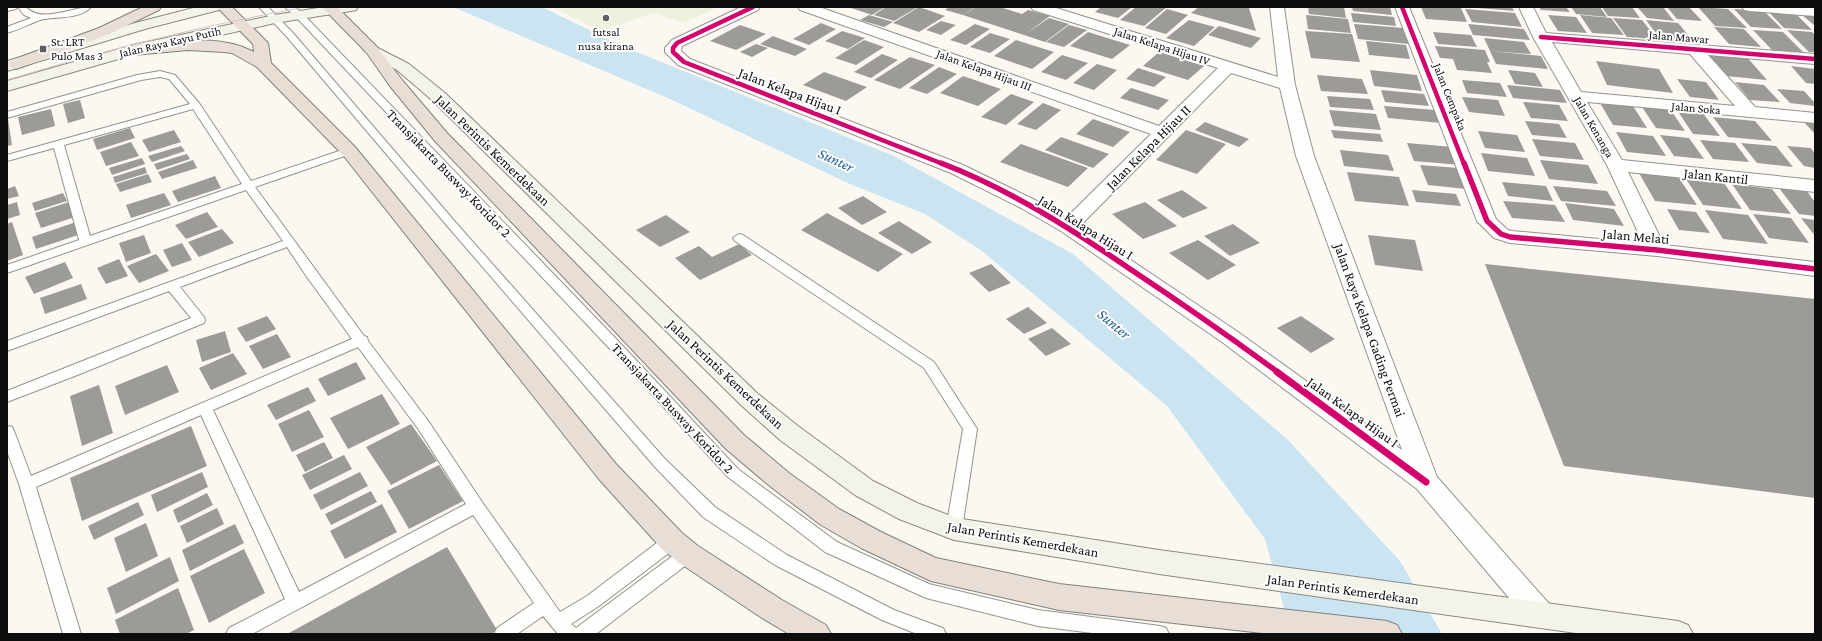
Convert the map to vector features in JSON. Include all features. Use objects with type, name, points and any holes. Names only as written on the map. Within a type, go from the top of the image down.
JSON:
[{"type":"highway","points":[[11,65],[104,31],[154,7]]},
{"type":"highway","points":[[224,7],[241,26],[260,43],[263,64]]},
{"type":"highway","name":"Jalan Perintis Kemerdekaan","points":[[337,8],[441,137],[735,442],[780,480],[830,517],[871,540],[931,569],[1059,597],[1387,634]]},
{"type":"highway","points":[[133,50],[188,45],[224,47],[236,49],[263,64],[349,151],[607,471],[680,548],[772,609],[816,634]]},
{"type":"main road","name":"Jalan Raya Kayu Putih","points":[[11,65],[140,26],[214,7]]},
{"type":"main road","name":"Jalan Raya Kayu Putih","points":[[7,86],[133,50],[275,19],[294,11],[337,8]]},
{"type":"main road","name":"Jalan Perintis Kemerdekaan","points":[[372,50],[403,67],[439,98],[584,237],[749,399],[789,433],[864,488],[908,511],[954,529],[1258,577],[1678,634]]},
{"type":"street","name":"Jalan Kelapa Hijau I","points":[[753,7],[677,44],[673,52],[684,62],[958,169],[1028,204],[1068,227],[1230,337],[1426,482]]},
{"type":"street","name":"Jalan Kelapa Hijau III","points":[[805,7],[1163,133]]},
{"type":"street","name":"Jalan Kelapa Hijau IV","points":[[1038,7],[1287,85]]},
{"type":"street","name":"Jalan Raya Kelapa Gading Permai","points":[[1277,7],[1287,85],[1305,156],[1426,482],[1541,615]]},
{"type":"street","name":"Jalan Cempaka","points":[[1402,7],[1476,196]]},
{"type":"street","name":"Jalan Kenanga","points":[[1526,7],[1541,37],[1616,166],[1657,250]]},
{"type":"street","points":[[1750,7],[1815,12]]},
{"type":"street","name":"Jalan Mawar","points":[[1541,37],[1815,60]]},
{"type":"street","points":[[1695,50],[1751,113]]},
{"type":"street","name":"Jalan Kelapa Hijau II","points":[[1068,227],[1228,66]]},
{"type":"street","name":"Jalan Soka","points":[[1576,96],[1815,118]]},
{"type":"street","name":"Jalan Kantil","points":[[1616,166],[1815,186]]},
{"type":"street","name":"Jalan Melati","points":[[1476,196],[1487,221],[1501,234],[1510,237],[1657,250],[1815,269]]},
{"type":"lane","points":[[7,8],[13,7]]},
{"type":"lane","points":[[22,7],[24,12],[31,16],[41,17],[59,15],[87,7]]},
{"type":"lane","name":"Transjakarta Busway Koridor 2","points":[[263,7],[660,463],[709,512],[781,560],[888,615],[937,634]]},
{"type":"lane","name":"Transjakarta Busway Koridor 2","points":[[294,11],[616,347],[733,473],[831,547],[926,591],[1038,618],[1160,634]]},
{"type":"lane","points":[[7,30],[41,17]]},
{"type":"lane","points":[[7,114],[140,78],[160,74],[172,77],[196,105],[248,185],[290,242],[311,274],[362,340],[424,426],[476,506],[545,605],[564,629],[593,601],[680,548]]},
{"type":"lane","points":[[7,158],[196,105]]},
{"type":"lane","points":[[58,144],[86,242]]},
{"type":"lane","points":[[7,269],[349,151]]},
{"type":"lane","points":[[739,238],[929,365],[970,429],[954,529]]},
{"type":"lane","points":[[7,346],[290,242]]},
{"type":"lane","points":[[7,397],[199,320],[172,286]]},
{"type":"lane","points":[[27,484],[362,340]]},
{"type":"lane","points":[[205,408],[296,602]]},
{"type":"lane","points":[[7,432],[27,484],[72,634]]},
{"type":"lane","points":[[235,634],[476,506]]},
{"type":"lane","points":[[582,634],[680,548]]},
{"type":"lane","points":[[503,634],[545,605]]},
{"type":"green space","name":"futsal nusa kirana","points":[[552,7],[718,7],[683,23],[654,13],[600,31]]},
{"type":"water","name":"Sunter","points":[[453,7],[542,7],[624,47],[894,156],[1073,254],[1288,440],[1400,561],[1442,634],[1291,634],[1265,539],[1167,406],[982,251],[925,214],[850,184],[670,99]]},
{"type":"building","points":[[885,7],[872,15],[851,8]]},
{"type":"building","points":[[886,7],[918,7],[894,21],[874,15]]},
{"type":"building","points":[[919,7],[945,16],[919,32],[893,23]]},
{"type":"building","points":[[949,7],[975,7],[963,15],[945,10]]},
{"type":"building","points":[[976,7],[1005,7],[1003,8],[1022,14],[1028,10],[1050,16],[1024,35],[963,15]]},
{"type":"building","points":[[1101,7],[1132,7],[1118,18],[1095,12]]},
{"type":"building","points":[[1136,7],[1167,7],[1144,26],[1120,20]]},
{"type":"building","points":[[1199,7],[1249,8],[1256,31],[1191,13]]},
{"type":"building","points":[[1308,7],[1344,7],[1346,18],[1309,14]]},
{"type":"building","points":[[1352,7],[1390,7],[1392,15],[1353,11]]},
{"type":"building","points":[[1421,7],[1461,8],[1467,22],[1426,19]]},
{"type":"building","points":[[1512,7],[1514,11],[1478,8]]},
{"type":"building","points":[[1539,7],[1566,7],[1570,12],[1541,10]]},
{"type":"building","points":[[1571,7],[1600,7],[1607,17],[1576,14]]},
{"type":"building","points":[[1602,7],[1632,7],[1640,18],[1608,16]]},
{"type":"building","points":[[1637,7],[1663,7],[1674,21],[1647,18]]},
{"type":"building","points":[[1667,7],[1689,7],[1702,21],[1677,19]]},
{"type":"building","points":[[1698,7],[1728,9],[1747,28],[1715,26]]},
{"type":"building","points":[[1167,9],[1188,15],[1166,34],[1145,28]]},
{"type":"building","points":[[1465,9],[1515,13],[1522,27],[1472,22]]},
{"type":"building","points":[[1734,9],[1764,11],[1782,29],[1751,27]]},
{"type":"building","points":[[1767,10],[1794,12],[1812,30],[1784,28]]},
{"type":"building","points":[[1351,13],[1394,17],[1396,26],[1353,22]]},
{"type":"building","points":[[869,15],[893,22],[884,27],[860,20]]},
{"type":"building","points":[[1306,15],[1348,19],[1351,33],[1308,29]]},
{"type":"building","points":[[1548,15],[1576,17],[1587,33],[1558,31]]},
{"type":"building","points":[[1580,15],[1611,18],[1624,35],[1592,33]]},
{"type":"building","points":[[1802,15],[1815,16],[1815,26]]},
{"type":"building","points":[[1049,18],[1069,24],[1045,42],[1024,35]]},
{"type":"building","points":[[1613,18],[1642,20],[1657,39],[1627,37]]},
{"type":"building","points":[[1189,20],[1215,27],[1194,46],[1166,38]]},
{"type":"building","points":[[1646,20],[1678,23],[1694,42],[1661,40]]},
{"type":"building","points":[[941,21],[956,25],[941,35],[926,30]]},
{"type":"building","points":[[821,23],[836,29],[809,45],[793,39]]},
{"type":"building","points":[[975,24],[990,29],[966,45],[950,40]]},
{"type":"building","points":[[1354,24],[1404,28],[1409,44],[1358,39]]},
{"type":"building","points":[[1468,24],[1524,29],[1530,40],[1473,35]]},
{"type":"building","points":[[740,25],[766,34],[736,50],[710,41]]},
{"type":"building","points":[[1069,25],[1087,30],[1064,47],[1046,42]]},
{"type":"building","points":[[1219,26],[1261,38],[1251,48],[1208,35]]},
{"type":"building","points":[[1714,27],[1744,29],[1761,47],[1729,44]]},
{"type":"building","points":[[1753,30],[1783,32],[1804,53],[1772,50]]},
{"type":"building","points":[[1787,30],[1812,32],[1815,35],[1815,52],[1809,52]]},
{"type":"building","points":[[842,31],[865,38],[848,49],[825,41]]},
{"type":"building","points":[[1305,31],[1352,34],[1360,62],[1311,58]]},
{"type":"building","points":[[1088,32],[1130,45],[1112,59],[1070,46]]},
{"type":"building","points":[[1433,32],[1471,35],[1477,47],[1438,44]]},
{"type":"building","points":[[990,33],[1010,39],[990,53],[970,47]]},
{"type":"building","points":[[773,36],[807,49],[795,56],[760,44]]},
{"type":"building","points":[[1484,38],[1524,42],[1531,54],[1490,51]]},
{"type":"building","points":[[864,40],[884,47],[856,65],[835,58]]},
{"type":"building","points":[[1016,40],[1054,52],[1032,69],[994,56]]},
{"type":"building","points":[[1366,41],[1406,45],[1410,59],[1369,55]]},
{"type":"building","points":[[756,44],[768,48],[752,57],[740,52]]},
{"type":"building","points":[[1435,46],[1485,50],[1490,62],[1487,62],[1492,73],[1457,70],[1453,59],[1440,58]]},
{"type":"building","points":[[1490,51],[1541,56],[1548,69],[1496,64]]},
{"type":"building","points":[[1705,51],[1745,55],[1767,80],[1726,76]]},
{"type":"building","points":[[1159,52],[1204,66],[1188,80],[1143,66]]},
{"type":"building","points":[[882,54],[898,60],[871,78],[854,72]]},
{"type":"building","points":[[1062,55],[1088,63],[1066,80],[1041,72]]},
{"type":"building","points":[[910,57],[935,65],[900,89],[874,80]]},
{"type":"building","points":[[1596,61],[1659,69],[1673,93],[1607,85]]},
{"type":"building","points":[[1097,64],[1117,70],[1094,90],[1073,83]]},
{"type":"building","points":[[1791,66],[1815,69],[1815,84],[1806,83]]},
{"type":"building","points":[[939,67],[957,74],[927,94],[909,88]]},
{"type":"building","points":[[1138,68],[1166,77],[1154,87],[1126,79]]},
{"type":"building","points":[[1370,70],[1417,75],[1422,91],[1374,86]]},
{"type":"building","points":[[1508,70],[1535,73],[1543,87],[1515,84]]},
{"type":"building","points":[[824,72],[867,87],[846,101],[803,85]]},
{"type":"building","points":[[1317,75],[1362,79],[1368,94],[1321,91]]},
{"type":"building","points":[[963,76],[1001,89],[978,106],[940,93]]},
{"type":"building","points":[[1677,79],[1706,82],[1719,100],[1690,97]]},
{"type":"building","points":[[1462,80],[1500,83],[1507,97],[1467,93]]},
{"type":"building","points":[[1735,82],[1764,85],[1780,102],[1750,100]]},
{"type":"building","points":[[1507,85],[1560,90],[1567,103],[1513,98]]},
{"type":"building","points":[[1131,88],[1169,100],[1158,110],[1120,98]]},
{"type":"building","points":[[1777,89],[1804,91],[1815,103],[1815,106],[1790,103]]},
{"type":"building","points":[[1381,90],[1424,94],[1429,106],[1385,102]]},
{"type":"building","points":[[1011,94],[1034,102],[1006,125],[981,117]]},
{"type":"building","points":[[1327,96],[1370,99],[1374,110],[1330,107]]},
{"type":"building","points":[[1462,97],[1498,100],[1505,116],[1469,112]]},
{"type":"building","points":[[80,100],[85,118],[68,123],[63,104]]},
{"type":"building","points":[[1523,102],[1559,105],[1568,121],[1531,118]]},
{"type":"building","points":[[1043,103],[1061,110],[1036,130],[1017,124]]},
{"type":"building","points":[[1600,103],[1633,106],[1647,128],[1613,125]]},
{"type":"building","points":[[1384,106],[1435,110],[1441,123],[1388,118]]},
{"type":"building","points":[[1642,107],[1670,109],[1685,131],[1656,128]]},
{"type":"building","points":[[51,109],[55,126],[22,135],[18,117]]},
{"type":"building","points":[[1329,110],[1376,114],[1381,130],[1334,126]]},
{"type":"building","points":[[1677,110],[1702,112],[1720,136],[1693,134]]},
{"type":"building","points":[[1713,117],[1755,121],[1772,141],[1728,137]]},
{"type":"building","points":[[8,119],[12,145],[7,146],[7,120]]},
{"type":"building","points":[[1093,119],[1130,132],[1113,147],[1076,134]]},
{"type":"building","points":[[1525,121],[1559,124],[1567,138],[1532,135]]},
{"type":"building","points":[[1803,121],[1815,122],[1815,134]]},
{"type":"building","points":[[1205,122],[1249,139],[1239,147],[1195,130]]},
{"type":"building","points":[[130,128],[135,138],[97,150],[93,139]]},
{"type":"building","points":[[174,130],[181,142],[149,152],[142,140]]},
{"type":"building","points":[[1186,130],[1226,144],[1197,174],[1156,160]]},
{"type":"building","points":[[1331,130],[1380,134],[1383,142],[1334,138]]},
{"type":"building","points":[[1478,131],[1517,135],[1525,152],[1485,148]]},
{"type":"building","points":[[1616,132],[1653,136],[1666,156],[1627,152]]},
{"type":"building","points":[[1660,135],[1689,138],[1704,159],[1674,156]]},
{"type":"building","points":[[1061,137],[1109,154],[1093,168],[1045,150]]},
{"type":"building","points":[[1532,139],[1575,143],[1584,160],[1540,156]]},
{"type":"building","points":[[1700,140],[1735,143],[1749,162],[1713,159]]},
{"type":"building","points":[[131,142],[139,156],[106,166],[100,152]]},
{"type":"building","points":[[1407,143],[1453,147],[1461,165],[1414,161]]},
{"type":"building","points":[[1741,143],[1776,146],[1793,167],[1757,163]]},
{"type":"building","points":[[1021,144],[1088,168],[1068,187],[1000,162]]},
{"type":"building","points":[[181,146],[185,151],[152,162],[148,156]]},
{"type":"building","points":[[1787,146],[1811,148],[1815,154],[1815,168],[1804,166]]},
{"type":"building","points":[[1340,150],[1388,155],[1394,171],[1344,166]]},
{"type":"building","points":[[1481,153],[1527,158],[1535,176],[1488,171]]},
{"type":"building","points":[[187,154],[190,159],[157,170],[154,164]]},
{"type":"building","points":[[142,158],[145,164],[112,175],[109,168]]},
{"type":"building","points":[[193,160],[197,168],[162,179],[158,172]]},
{"type":"building","points":[[1540,160],[1588,165],[1598,184],[1549,179]]},
{"type":"building","points":[[1420,165],[1458,168],[1466,189],[1428,185]]},
{"type":"building","points":[[145,167],[147,173],[115,183],[113,177]]},
{"type":"building","points":[[1347,172],[1399,177],[1409,206],[1355,201]]},
{"type":"building","points":[[1639,173],[1679,178],[1697,205],[1655,201]]},
{"type":"building","points":[[148,174],[152,182],[120,192],[116,184]]},
{"type":"building","points":[[215,176],[221,188],[178,202],[172,191]]},
{"type":"building","points":[[1686,179],[1724,183],[1742,209],[1703,205]]},
{"type":"building","points":[[1502,182],[1546,186],[1553,201],[1508,196]]},
{"type":"building","points":[[1732,184],[1772,189],[1791,214],[1750,210]]},
{"type":"building","points":[[15,186],[19,196],[7,199],[7,189]]},
{"type":"building","points":[[1553,186],[1607,191],[1616,206],[1561,201]]},
{"type":"building","points":[[1779,188],[1806,190],[1815,202],[1815,216],[1799,214]]},
{"type":"building","points":[[1182,190],[1208,208],[1183,218],[1157,200]]},
{"type":"building","points":[[1412,190],[1456,194],[1461,206],[1416,202]]},
{"type":"building","points":[[63,193],[67,201],[35,211],[32,203]]},
{"type":"building","points":[[164,193],[171,205],[131,218],[126,205]]},
{"type":"building","points":[[863,196],[887,212],[862,225],[838,208]]},
{"type":"building","points":[[1503,201],[1555,205],[1565,222],[1512,218]]},
{"type":"building","points":[[17,202],[20,215],[7,219],[7,205]]},
{"type":"building","points":[[69,202],[75,217],[41,228],[35,213]]},
{"type":"building","points":[[1145,202],[1177,226],[1143,239],[1112,214]]},
{"type":"building","points":[[1565,203],[1614,209],[1624,226],[1573,220]]},
{"type":"building","points":[[1667,209],[1696,212],[1710,233],[1679,230]]},
{"type":"building","points":[[1705,210],[1748,215],[1768,244],[1723,239]]},
{"type":"building","points":[[207,212],[218,227],[186,239],[175,225]]},
{"type":"building","points":[[827,213],[903,254],[878,272],[801,230]]},
{"type":"building","points":[[1753,214],[1791,218],[1809,243],[1769,238]]},
{"type":"building","points":[[666,215],[690,232],[660,247],[636,230]]},
{"type":"building","points":[[1801,218],[1815,220],[1815,236]]},
{"type":"building","points":[[899,221],[932,242],[912,254],[878,233]]},
{"type":"building","points":[[12,222],[23,255],[7,261],[7,224]]},
{"type":"building","points":[[76,222],[81,234],[36,249],[32,237]]},
{"type":"building","points":[[1233,224],[1260,243],[1230,256],[1204,236]]},
{"type":"building","points":[[222,229],[234,243],[199,257],[188,242]]},
{"type":"building","points":[[144,235],[151,253],[126,262],[119,243]]},
{"type":"building","points":[[1368,235],[1415,240],[1423,271],[1375,265]]},
{"type":"building","points":[[1198,240],[1236,265],[1208,280],[1169,253]]},
{"type":"building","points":[[182,243],[192,260],[172,267],[163,250]]},
{"type":"building","points":[[739,244],[752,255],[700,280],[675,258],[699,246],[712,257]]},
{"type":"building","points":[[156,254],[169,271],[139,283],[127,266]]},
{"type":"building","points":[[119,259],[128,276],[106,284],[97,268]]},
{"type":"building","points":[[65,262],[73,278],[34,294],[25,277]]},
{"type":"building","points":[[991,264],[1011,283],[989,292],[969,273]]},
{"type":"building","points":[[1485,264],[1815,299],[1815,498],[1564,466]]},
{"type":"building","points":[[81,284],[87,299],[45,314],[40,298]]},
{"type":"building","points":[[1028,307],[1047,323],[1024,334],[1006,319]]},
{"type":"building","points":[[267,316],[276,329],[246,342],[237,328]]},
{"type":"building","points":[[1301,316],[1335,339],[1311,353],[1277,328]]},
{"type":"building","points":[[1052,328],[1071,344],[1046,356],[1028,339]]},
{"type":"building","points":[[225,331],[231,352],[202,362],[196,340]]},
{"type":"building","points":[[277,334],[291,357],[263,369],[249,346]]},
{"type":"building","points":[[233,353],[247,374],[211,390],[199,368]]},
{"type":"building","points":[[356,362],[366,379],[328,396],[318,379]]},
{"type":"building","points":[[167,365],[179,392],[125,415],[115,386]]},
{"type":"building","points":[[99,385],[113,433],[82,446],[70,396]]},
{"type":"building","points":[[308,387],[316,401],[276,420],[267,405]]},
{"type":"building","points":[[382,394],[400,424],[348,449],[330,418]]},
{"type":"building","points":[[309,410],[324,437],[292,452],[278,424]]},
{"type":"building","points":[[411,424],[437,461],[391,485],[366,447]]},
{"type":"building","points":[[191,426],[207,466],[82,521],[70,478]]},
{"type":"building","points":[[324,442],[333,458],[305,472],[296,455]]},
{"type":"building","points":[[344,455],[352,469],[310,490],[302,475]]},
{"type":"building","points":[[439,465],[463,501],[409,529],[387,491]]},
{"type":"building","points":[[202,472],[208,487],[157,512],[151,495]]},
{"type":"building","points":[[360,472],[368,486],[321,510],[313,495]]},
{"type":"building","points":[[371,491],[377,502],[331,525],[325,514]]},
{"type":"building","points":[[207,493],[213,505],[178,523],[173,510]]},
{"type":"building","points":[[138,502],[144,515],[94,540],[88,526]]},
{"type":"building","points":[[382,504],[397,532],[345,559],[330,531]]},
{"type":"building","points":[[217,508],[224,524],[187,543],[180,526]]},
{"type":"building","points":[[146,523],[158,556],[126,572],[114,538]]},
{"type":"building","points":[[235,524],[244,543],[190,571],[182,550]]},
{"type":"building","points":[[447,547],[497,630],[491,634],[287,634]]},
{"type":"building","points":[[244,549],[265,593],[209,623],[190,576]]},
{"type":"building","points":[[170,557],[179,581],[116,614],[107,588]]},
{"type":"building","points":[[178,588],[194,630],[186,634],[120,634],[115,620]]},
{"type":"tram line","points":[[7,80],[81,58],[155,39],[306,7]]},
{"type":"cycle path","points":[[753,7],[677,43],[673,48],[673,52],[684,62],[957,169],[1028,204],[1068,227],[1230,337],[1426,482]]},
{"type":"cycle path","points":[[1402,7],[1487,221],[1501,234],[1510,237],[1657,250],[1815,269]]},
{"type":"cycle path","points":[[1541,37],[1815,59]]},
{"type":"place","name":"futsal nusa kirana","points":[[606,18]]},
{"type":"place","name":"St. LRT Pulo Mas 3","points":[[43,49]]}]
